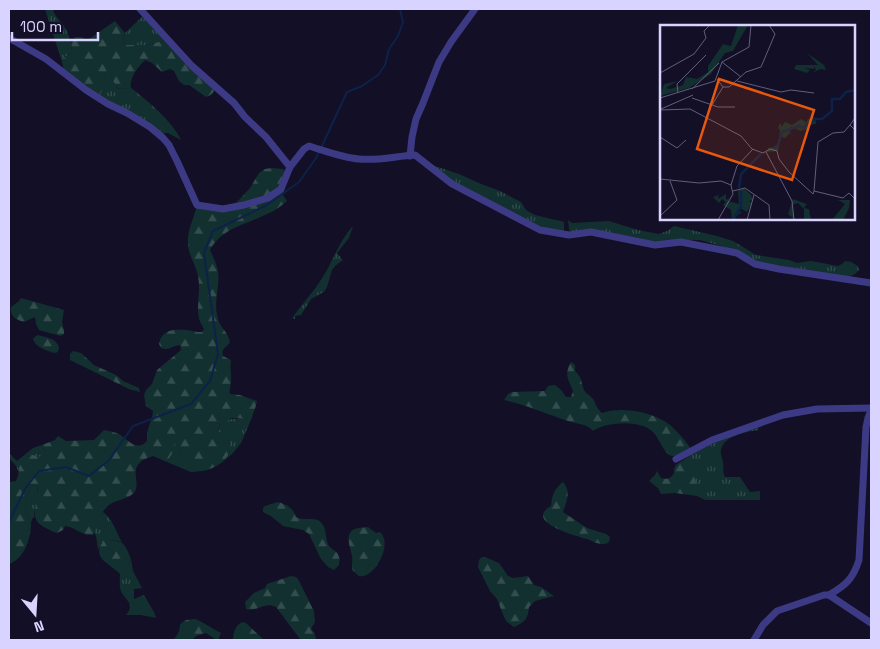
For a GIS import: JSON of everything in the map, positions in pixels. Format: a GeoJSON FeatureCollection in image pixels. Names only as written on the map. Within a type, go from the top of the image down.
{"type":"FeatureCollection","features":[{"type":"Feature","properties":{"kind":"street"},"geometry":{"type":"LineString","coordinates":[[140,9],[192,66],[234,103],[244,118],[266,137],[290,167]]}},
{"type":"Feature","properties":{"kind":"street"},"geometry":{"type":"LineString","coordinates":[[410,156],[416,119],[439,62],[475,9]]}},
{"type":"Feature","properties":{"kind":"street"},"geometry":{"type":"LineString","coordinates":[[9,38],[38,53],[86,90],[150,127],[163,138],[177,161],[197,206],[223,209],[268,198],[281,188],[290,167],[304,149],[309,146],[358,159],[373,160],[415,156],[452,184],[540,230],[569,235],[591,232],[655,245],[681,242],[702,245],[737,253],[755,264],[871,283]]}},
{"type":"Feature","properties":{"kind":"street"},"geometry":{"type":"LineString","coordinates":[[676,459],[712,440],[782,415],[817,409],[871,409],[866,427],[859,560],[855,572],[840,588],[829,595],[777,611],[763,625],[754,640]]}},
{"type":"Feature","properties":{"kind":"street"},"geometry":{"type":"LineString","coordinates":[[829,595],[871,623]]}},
{"type":"Feature","properties":{"kind":"green space"},"geometry":{"type":"Polygon","coordinates":[[[45,9],[53,9],[70,39],[72,53],[61,59],[45,9]]]}},
{"type":"Feature","properties":{"kind":"green space"},"geometry":{"type":"Polygon","coordinates":[[[144,15],[166,40],[147,45],[127,45],[123,42],[125,33],[144,15]]]}},
{"type":"Feature","properties":{"kind":"green space"},"geometry":{"type":"Polygon","coordinates":[[[115,21],[125,33],[123,42],[127,45],[147,45],[166,40],[216,88],[213,93],[206,97],[189,85],[184,85],[179,81],[174,71],[170,69],[162,72],[152,63],[145,60],[133,77],[131,88],[120,89],[109,75],[106,75],[99,96],[64,70],[61,59],[72,53],[71,42],[75,37],[89,39],[115,21]]]}},
{"type":"Feature","properties":{"kind":"green space"},"geometry":{"type":"Polygon","coordinates":[[[106,75],[109,75],[119,89],[131,88],[152,105],[172,126],[181,140],[168,133],[163,135],[99,96],[106,75]]]}},
{"type":"Feature","properties":{"kind":"green space"},"geometry":{"type":"Polygon","coordinates":[[[422,160],[500,191],[521,202],[526,210],[535,215],[564,222],[564,232],[548,231],[455,185],[422,160]]]}},
{"type":"Feature","properties":{"kind":"green space"},"geometry":{"type":"Polygon","coordinates":[[[271,168],[283,169],[285,172],[286,181],[283,195],[287,201],[273,211],[228,231],[215,242],[210,250],[218,272],[217,315],[230,342],[223,349],[223,356],[231,360],[230,394],[240,395],[257,401],[253,414],[249,418],[230,419],[219,426],[218,431],[229,442],[229,455],[218,465],[210,469],[196,471],[190,469],[185,463],[175,442],[173,452],[167,462],[153,456],[144,460],[136,468],[137,483],[134,493],[129,497],[112,503],[106,508],[93,535],[65,526],[63,530],[57,533],[40,524],[36,520],[35,515],[38,491],[37,485],[34,485],[28,494],[26,504],[28,519],[31,523],[28,542],[19,558],[9,564],[9,482],[16,481],[19,467],[28,456],[42,457],[45,455],[42,445],[55,440],[58,436],[66,441],[94,440],[104,430],[119,434],[136,445],[147,441],[147,433],[153,411],[146,406],[144,395],[152,384],[157,370],[181,350],[180,345],[168,349],[161,348],[159,344],[161,338],[169,331],[186,330],[202,332],[204,329],[198,314],[198,276],[189,252],[188,243],[189,230],[196,209],[198,207],[228,208],[237,202],[250,188],[259,173],[271,168]]]}},
{"type":"Feature","properties":{"kind":"green space"},"geometry":{"type":"Polygon","coordinates":[[[568,220],[572,223],[609,221],[659,234],[674,226],[733,241],[756,255],[797,263],[811,261],[838,266],[845,261],[858,266],[859,270],[849,277],[758,262],[721,246],[700,240],[677,240],[660,243],[572,232],[569,230],[568,220]]]}},
{"type":"Feature","properties":{"kind":"green space"},"geometry":{"type":"Polygon","coordinates":[[[353,226],[349,238],[337,253],[343,260],[332,270],[324,292],[311,299],[301,315],[295,316],[295,319],[292,318],[319,283],[353,226]]]}},
{"type":"Feature","properties":{"kind":"green space"},"geometry":{"type":"Polygon","coordinates":[[[21,298],[64,310],[62,322],[64,334],[61,336],[39,330],[35,317],[24,322],[14,317],[11,313],[11,307],[21,298]]]}},
{"type":"Feature","properties":{"kind":"green space"},"geometry":{"type":"Polygon","coordinates":[[[38,335],[55,341],[59,347],[58,352],[48,351],[36,344],[33,339],[38,335]]]}},
{"type":"Feature","properties":{"kind":"green space"},"geometry":{"type":"Polygon","coordinates":[[[73,351],[81,353],[94,365],[139,388],[140,392],[129,389],[70,360],[70,354],[73,351]]]}},
{"type":"Feature","properties":{"kind":"green space"},"geometry":{"type":"Polygon","coordinates":[[[571,362],[575,365],[575,371],[580,378],[584,390],[593,399],[602,413],[628,410],[663,420],[681,436],[691,449],[671,456],[665,451],[653,432],[641,425],[624,423],[607,425],[593,431],[585,426],[504,400],[512,392],[545,391],[548,386],[555,385],[566,397],[571,397],[573,391],[567,373],[571,362]]]}},
{"type":"Feature","properties":{"kind":"green space"},"geometry":{"type":"Polygon","coordinates":[[[253,415],[241,443],[223,462],[229,455],[230,443],[218,431],[220,425],[228,420],[253,415]]]}},
{"type":"Feature","properties":{"kind":"green space"},"geometry":{"type":"Polygon","coordinates":[[[758,427],[759,430],[731,438],[723,445],[721,453],[725,477],[740,477],[750,492],[760,491],[760,500],[705,500],[697,496],[691,470],[682,461],[709,445],[758,427]]]}},
{"type":"Feature","properties":{"kind":"green space"},"geometry":{"type":"Polygon","coordinates":[[[175,441],[186,464],[198,472],[191,472],[167,462],[175,441]]]}},
{"type":"Feature","properties":{"kind":"green space"},"geometry":{"type":"Polygon","coordinates":[[[42,445],[45,456],[42,458],[37,456],[19,467],[18,471],[9,458],[9,453],[17,461],[33,448],[42,445]]]}},
{"type":"Feature","properties":{"kind":"green space"},"geometry":{"type":"Polygon","coordinates":[[[682,461],[689,465],[693,473],[697,487],[697,496],[675,493],[661,494],[658,488],[649,481],[657,471],[661,478],[667,479],[674,473],[678,463],[682,461]]]}},
{"type":"Feature","properties":{"kind":"green space"},"geometry":{"type":"Polygon","coordinates":[[[563,482],[568,493],[563,512],[587,528],[606,534],[610,537],[609,542],[605,544],[598,543],[547,523],[543,517],[544,512],[551,506],[554,492],[563,482]]]}},
{"type":"Feature","properties":{"kind":"green space"},"geometry":{"type":"Polygon","coordinates":[[[34,485],[37,485],[38,496],[35,516],[31,523],[28,519],[26,504],[28,493],[34,485]]]}},
{"type":"Feature","properties":{"kind":"green space"},"geometry":{"type":"Polygon","coordinates":[[[278,502],[290,507],[296,517],[317,520],[322,523],[329,546],[337,553],[339,558],[339,565],[334,570],[328,567],[321,559],[309,534],[303,530],[283,526],[263,512],[265,506],[278,502]]]}},
{"type":"Feature","properties":{"kind":"green space"},"geometry":{"type":"Polygon","coordinates":[[[103,512],[112,522],[122,542],[101,543],[99,550],[94,532],[103,512]]]}},
{"type":"Feature","properties":{"kind":"green space"},"geometry":{"type":"Polygon","coordinates":[[[368,527],[376,533],[380,532],[384,538],[385,545],[380,560],[370,573],[359,576],[352,569],[349,535],[353,530],[368,527]]]}},
{"type":"Feature","properties":{"kind":"green space"},"geometry":{"type":"Polygon","coordinates":[[[103,541],[119,541],[127,550],[131,559],[124,573],[120,574],[100,556],[100,547],[103,541]]]}},
{"type":"Feature","properties":{"kind":"green space"},"geometry":{"type":"Polygon","coordinates":[[[482,557],[499,563],[508,576],[513,578],[528,576],[534,585],[541,587],[554,596],[535,601],[529,607],[525,620],[514,627],[504,617],[497,599],[490,591],[478,567],[479,560],[482,557]]]}},
{"type":"Feature","properties":{"kind":"green space"},"geometry":{"type":"Polygon","coordinates":[[[131,559],[133,571],[142,588],[134,589],[134,599],[144,595],[156,618],[126,615],[130,605],[120,589],[120,574],[126,570],[131,559]]]}},
{"type":"Feature","properties":{"kind":"green space"},"geometry":{"type":"Polygon","coordinates":[[[291,576],[298,579],[314,611],[315,622],[311,629],[316,638],[314,640],[300,639],[276,607],[272,605],[251,610],[246,609],[245,602],[254,593],[265,588],[267,584],[291,576]]]}},
{"type":"Feature","properties":{"kind":"green space"},"geometry":{"type":"Polygon","coordinates":[[[195,619],[221,633],[218,640],[206,633],[196,636],[192,640],[173,640],[180,629],[180,624],[186,620],[195,619]]]}},
{"type":"Feature","properties":{"kind":"green space"},"geometry":{"type":"Polygon","coordinates":[[[243,622],[264,640],[233,640],[235,630],[243,622]]]}},
{"type":"Feature","properties":{"kind":"waterway"},"geometry":{"type":"LineString","coordinates":[[321,148],[347,92],[362,86],[378,75],[385,65],[389,49],[398,36],[403,22],[400,9]]}},
{"type":"Feature","properties":{"kind":"waterway"},"geometry":{"type":"LineString","coordinates":[[9,522],[25,489],[39,471],[66,467],[89,476],[109,460],[133,426],[191,404],[210,381],[218,354],[204,253],[213,231],[267,205],[299,182],[319,152]]}}]}
